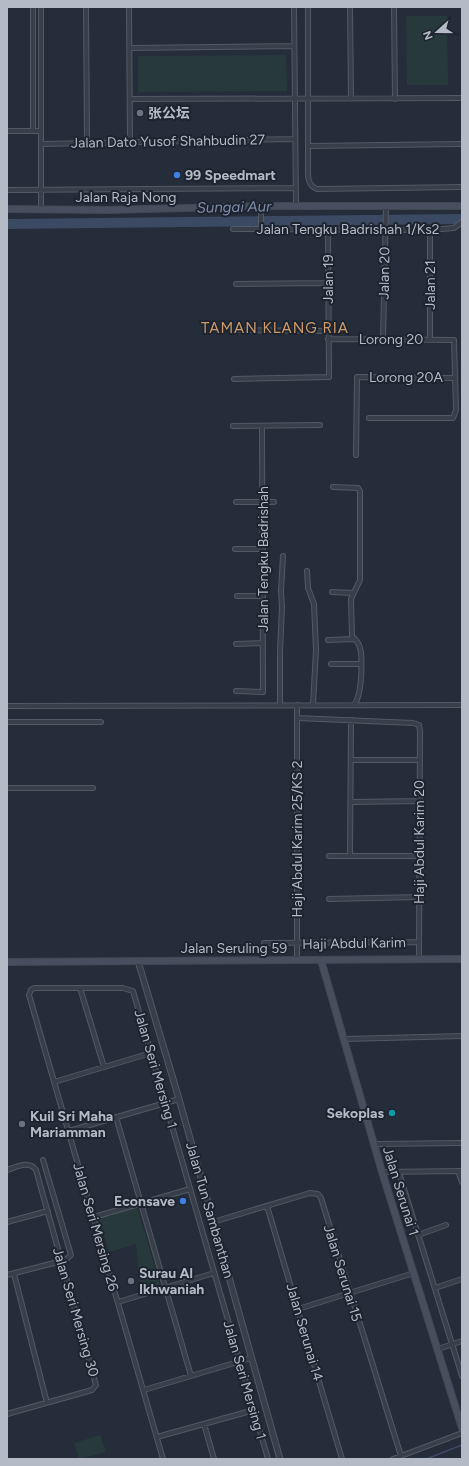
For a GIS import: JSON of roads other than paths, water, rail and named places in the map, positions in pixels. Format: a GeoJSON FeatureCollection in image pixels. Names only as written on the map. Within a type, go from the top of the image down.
{"type":"FeatureCollection","features":[{"type":"Feature","properties":{"kind":"main road","name":"Jalan Raja Nong"},"geometry":{"type":"LineString","coordinates":[[7,209],[161,209],[261,206],[462,206]]}},
{"type":"Feature","properties":{"kind":"main road","name":"Jalan Seruling 59"},"geometry":{"type":"LineString","coordinates":[[7,962],[462,959]]}},
{"type":"Feature","properties":{"kind":"main road","name":"Jalan Serunai 1"},"geometry":{"type":"LineString","coordinates":[[321,960],[382,1172],[462,1428]]}},
{"type":"Feature","properties":{"kind":"street"},"geometry":{"type":"LineString","coordinates":[[33,7],[33,131]]}},
{"type":"Feature","properties":{"kind":"street"},"geometry":{"type":"LineString","coordinates":[[41,7],[41,209]]}},
{"type":"Feature","properties":{"kind":"street"},"geometry":{"type":"LineString","coordinates":[[86,7],[87,143]]}},
{"type":"Feature","properties":{"kind":"street"},"geometry":{"type":"LineString","coordinates":[[129,7],[130,142]]}},
{"type":"Feature","properties":{"kind":"street"},"geometry":{"type":"LineString","coordinates":[[294,7],[296,206]]}},
{"type":"Feature","properties":{"kind":"street"},"geometry":{"type":"LineString","coordinates":[[308,7],[308,180],[312,187],[317,189],[462,187]]}},
{"type":"Feature","properties":{"kind":"street"},"geometry":{"type":"LineString","coordinates":[[350,7],[351,99]]}},
{"type":"Feature","properties":{"kind":"street"},"geometry":{"type":"LineString","coordinates":[[394,7],[395,99]]}},
{"type":"Feature","properties":{"kind":"street"},"geometry":{"type":"LineString","coordinates":[[129,48],[294,46]]}},
{"type":"Feature","properties":{"kind":"street"},"geometry":{"type":"LineString","coordinates":[[130,99],[295,98],[308,100],[462,98]]}},
{"type":"Feature","properties":{"kind":"street"},"geometry":{"type":"LineString","coordinates":[[7,131],[41,131]]}},
{"type":"Feature","properties":{"kind":"street","name":"Jalan Dato Yusof Shahbudin 27"},"geometry":{"type":"LineString","coordinates":[[41,144],[296,139]]}},
{"type":"Feature","properties":{"kind":"street"},"geometry":{"type":"LineString","coordinates":[[308,146],[462,144]]}},
{"type":"Feature","properties":{"kind":"street"},"geometry":{"type":"LineString","coordinates":[[7,190],[296,188]]}},
{"type":"Feature","properties":{"kind":"street"},"geometry":{"type":"LineString","coordinates":[[261,206],[261,229]]}},
{"type":"Feature","properties":{"kind":"street","name":"Jalan 20"},"geometry":{"type":"LineString","coordinates":[[383,339],[386,206]]}},
{"type":"Feature","properties":{"kind":"street","name":"Jalan Tengku Badrishah 1/Ks2"},"geometry":{"type":"LineString","coordinates":[[233,229],[430,230],[454,228],[462,222]]}},
{"type":"Feature","properties":{"kind":"street","name":"Jalan 19"},"geometry":{"type":"LineString","coordinates":[[234,378],[329,377],[328,229]]}},
{"type":"Feature","properties":{"kind":"street","name":"Jalan 21"},"geometry":{"type":"LineString","coordinates":[[430,230],[430,340]]}},
{"type":"Feature","properties":{"kind":"street"},"geometry":{"type":"LineString","coordinates":[[236,284],[328,283]]}},
{"type":"Feature","properties":{"kind":"street"},"geometry":{"type":"LineString","coordinates":[[234,330],[328,331]]}},
{"type":"Feature","properties":{"kind":"street","name":"Lorong 20"},"geometry":{"type":"LineString","coordinates":[[328,339],[454,340],[455,378]]}},
{"type":"Feature","properties":{"kind":"street","name":"Lorong 20A"},"geometry":{"type":"LineString","coordinates":[[356,456],[357,377],[455,378]]}},
{"type":"Feature","properties":{"kind":"street"},"geometry":{"type":"LineString","coordinates":[[369,418],[453,418],[456,410],[455,378]]}},
{"type":"Feature","properties":{"kind":"street"},"geometry":{"type":"LineString","coordinates":[[233,426],[320,425]]}},
{"type":"Feature","properties":{"kind":"street","name":"Jalan Tengku Badrishah"},"geometry":{"type":"LineString","coordinates":[[236,691],[263,692],[262,426]]}},
{"type":"Feature","properties":{"kind":"street"},"geometry":{"type":"LineString","coordinates":[[333,487],[358,488],[360,491],[360,580],[351,599],[352,636],[361,651],[359,694],[354,705]]}},
{"type":"Feature","properties":{"kind":"street"},"geometry":{"type":"LineString","coordinates":[[236,502],[274,502]]}},
{"type":"Feature","properties":{"kind":"street"},"geometry":{"type":"LineString","coordinates":[[235,549],[262,549]]}},
{"type":"Feature","properties":{"kind":"street"},"geometry":{"type":"LineString","coordinates":[[280,706],[281,591],[283,556]]}},
{"type":"Feature","properties":{"kind":"street"},"geometry":{"type":"LineString","coordinates":[[307,571],[308,588],[314,604],[316,650],[313,705]]}},
{"type":"Feature","properties":{"kind":"street"},"geometry":{"type":"LineString","coordinates":[[332,592],[353,592]]}},
{"type":"Feature","properties":{"kind":"street"},"geometry":{"type":"LineString","coordinates":[[237,596],[263,596]]}},
{"type":"Feature","properties":{"kind":"street"},"geometry":{"type":"LineString","coordinates":[[328,640],[355,639]]}},
{"type":"Feature","properties":{"kind":"street"},"geometry":{"type":"LineString","coordinates":[[236,644],[263,644]]}},
{"type":"Feature","properties":{"kind":"street"},"geometry":{"type":"LineString","coordinates":[[331,664],[361,664]]}},
{"type":"Feature","properties":{"kind":"street","name":"Haji Abdul Karim 25/KS 2"},"geometry":{"type":"LineString","coordinates":[[297,705],[297,960]]}},
{"type":"Feature","properties":{"kind":"street"},"geometry":{"type":"LineString","coordinates":[[7,706],[462,705]]}},
{"type":"Feature","properties":{"kind":"street"},"geometry":{"type":"LineString","coordinates":[[297,718],[351,720],[350,856]]}},
{"type":"Feature","properties":{"kind":"street","name":"Haji Abdul Karim 20"},"geometry":{"type":"LineString","coordinates":[[351,720],[413,723],[419,725],[419,959]]}},
{"type":"Feature","properties":{"kind":"street"},"geometry":{"type":"LineString","coordinates":[[7,722],[101,722]]}},
{"type":"Feature","properties":{"kind":"street"},"geometry":{"type":"LineString","coordinates":[[351,760],[420,760]]}},
{"type":"Feature","properties":{"kind":"street"},"geometry":{"type":"LineString","coordinates":[[7,788],[93,788]]}},
{"type":"Feature","properties":{"kind":"street"},"geometry":{"type":"LineString","coordinates":[[350,802],[420,801]]}},
{"type":"Feature","properties":{"kind":"street"},"geometry":{"type":"LineString","coordinates":[[330,856],[419,856]]}},
{"type":"Feature","properties":{"kind":"street"},"geometry":{"type":"LineString","coordinates":[[329,899],[419,898]]}},
{"type":"Feature","properties":{"kind":"street","name":"Haji Abdul Karim"},"geometry":{"type":"LineString","coordinates":[[264,943],[419,942]]}},
{"type":"Feature","properties":{"kind":"street","name":"Jalan Tun Sambanthan"},"geometry":{"type":"LineString","coordinates":[[138,961],[172,1101],[213,1222],[245,1360],[280,1459]]}},
{"type":"Feature","properties":{"kind":"street","name":"Jalan Seri Mersing 1"},"geometry":{"type":"LineString","coordinates":[[29,995],[31,990],[34,988],[123,988],[133,990],[151,1053],[172,1101],[190,1189],[214,1274],[245,1360],[254,1410],[268,1459]]}},
{"type":"Feature","properties":{"kind":"street"},"geometry":{"type":"LineString","coordinates":[[80,988],[104,1067]]}},
{"type":"Feature","properties":{"kind":"street","name":"Jalan Seri Mersing 26"},"geometry":{"type":"LineString","coordinates":[[29,995],[163,1459]]}},
{"type":"Feature","properties":{"kind":"street"},"geometry":{"type":"LineString","coordinates":[[344,1039],[462,1036]]}},
{"type":"Feature","properties":{"kind":"street"},"geometry":{"type":"LineString","coordinates":[[54,1082],[151,1053]]}},
{"type":"Feature","properties":{"kind":"street"},"geometry":{"type":"LineString","coordinates":[[69,1131],[172,1101]]}},
{"type":"Feature","properties":{"kind":"street"},"geometry":{"type":"LineString","coordinates":[[116,1117],[191,1376]]}},
{"type":"Feature","properties":{"kind":"street"},"geometry":{"type":"LineString","coordinates":[[374,1144],[462,1143]]}},
{"type":"Feature","properties":{"kind":"street"},"geometry":{"type":"LineString","coordinates":[[7,1275],[62,1260],[70,1257],[71,1255],[43,1160]]}},
{"type":"Feature","properties":{"kind":"street","name":"Jalan Seri Mersing 30"},"geometry":{"type":"LineString","coordinates":[[7,1170],[30,1164],[36,1170],[96,1385],[92,1390],[7,1414]]}},
{"type":"Feature","properties":{"kind":"street"},"geometry":{"type":"LineString","coordinates":[[382,1172],[399,1173],[460,1171],[462,1182]]}},
{"type":"Feature","properties":{"kind":"street"},"geometry":{"type":"LineString","coordinates":[[399,1173],[462,1376]]}},
{"type":"Feature","properties":{"kind":"street"},"geometry":{"type":"LineString","coordinates":[[94,1217],[190,1189]]}},
{"type":"Feature","properties":{"kind":"street","name":"Jalan Serunai 15"},"geometry":{"type":"LineString","coordinates":[[213,1222],[310,1193],[318,1194],[321,1198],[349,1293],[401,1456]]}},
{"type":"Feature","properties":{"kind":"street","name":"Jalan Serunai 14"},"geometry":{"type":"LineString","coordinates":[[267,1206],[342,1459]]}},
{"type":"Feature","properties":{"kind":"street"},"geometry":{"type":"LineString","coordinates":[[7,1222],[48,1211]]}},
{"type":"Feature","properties":{"kind":"street"},"geometry":{"type":"LineString","coordinates":[[418,1235],[446,1225]]}},
{"type":"Feature","properties":{"kind":"street"},"geometry":{"type":"LineString","coordinates":[[14,1274],[47,1403]]}},
{"type":"Feature","properties":{"kind":"street"},"geometry":{"type":"LineString","coordinates":[[118,1302],[214,1274]]}},
{"type":"Feature","properties":{"kind":"street"},"geometry":{"type":"LineString","coordinates":[[298,1309],[414,1274]]}},
{"type":"Feature","properties":{"kind":"street"},"geometry":{"type":"LineString","coordinates":[[435,1288],[462,1279]]}},
{"type":"Feature","properties":{"kind":"street"},"geometry":{"type":"LineString","coordinates":[[438,1349],[462,1341]]}},
{"type":"Feature","properties":{"kind":"street"},"geometry":{"type":"LineString","coordinates":[[144,1390],[245,1360]]}},
{"type":"Feature","properties":{"kind":"street"},"geometry":{"type":"LineString","coordinates":[[157,1438],[254,1410]]}},
{"type":"Feature","properties":{"kind":"street"},"geometry":{"type":"LineString","coordinates":[[204,1424],[214,1459]]}},
{"type":"Feature","properties":{"kind":"street"},"geometry":{"type":"LineString","coordinates":[[393,1459],[462,1433]]}},
{"type":"Feature","properties":{"kind":"waterway","name":"Sungai Aur"},"geometry":{"type":"LineString","coordinates":[[7,224],[462,219]]}},
{"type":"Feature","properties":{"kind":"waterway"},"geometry":{"type":"LineString","coordinates":[[426,1459],[462,1445]]}},
{"type":"Feature","properties":{"kind":"place","name":"张公坛"},"geometry":{"type":"Point","coordinates":[140,113]}},
{"type":"Feature","properties":{"kind":"place","name":"99 Speedmart"},"geometry":{"type":"Point","coordinates":[177,175]}},
{"type":"Feature","properties":{"kind":"place","name":"Sekoplas"},"geometry":{"type":"Point","coordinates":[392,1113]}},
{"type":"Feature","properties":{"kind":"place","name":"Kuil Sri Maha Mariamman"},"geometry":{"type":"Point","coordinates":[22,1124]}},
{"type":"Feature","properties":{"kind":"place","name":"Econsave"},"geometry":{"type":"Point","coordinates":[183,1201]}},
{"type":"Feature","properties":{"kind":"place","name":"Surau Al Ikhwaniah"},"geometry":{"type":"Point","coordinates":[131,1281]}},
{"type":"Feature","properties":{"kind":"district","name":"TAMAN KLANG RIA"},"geometry":{"type":"Point","coordinates":[275,328]}}]}
